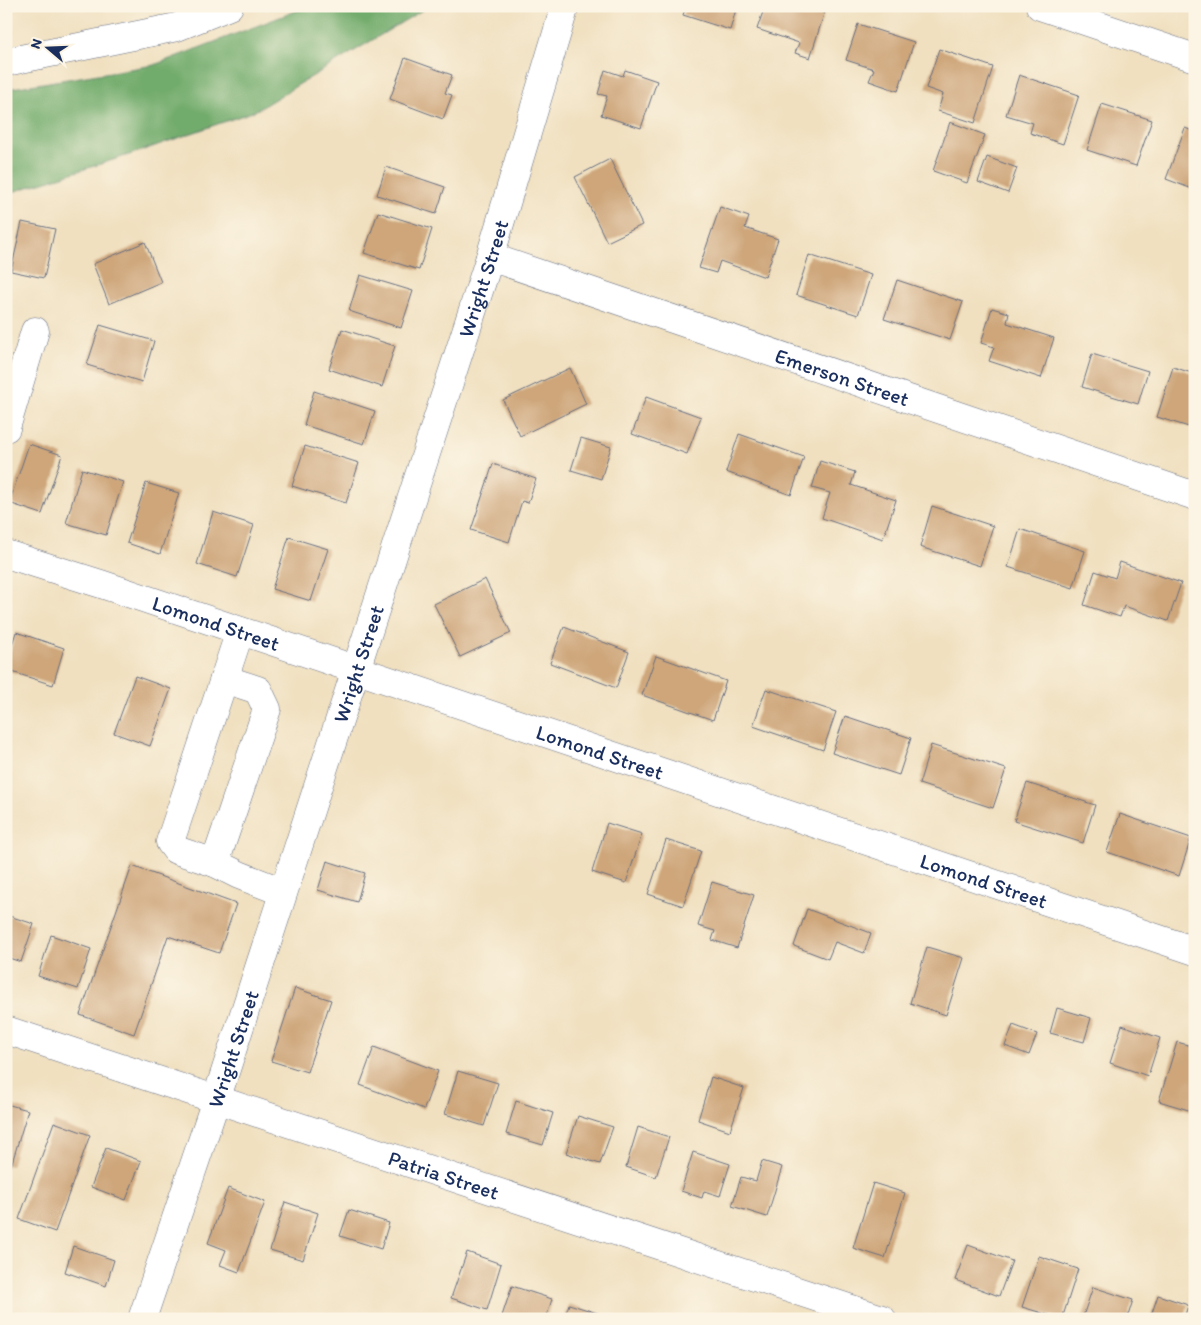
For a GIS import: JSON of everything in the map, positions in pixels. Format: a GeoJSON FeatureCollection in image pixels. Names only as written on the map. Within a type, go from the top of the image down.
{"type":"FeatureCollection","features":[{"type":"Feature","properties":{"kind":"main road"},"geometry":{"type":"LineString","coordinates":[[6,62],[177,27],[229,6]]}},
{"type":"Feature","properties":{"kind":"main road","name":"Wright Street"},"geometry":{"type":"LineString","coordinates":[[142,1319],[216,1100],[490,256],[565,6]]}},
{"type":"Feature","properties":{"kind":"main road"},"geometry":{"type":"LineString","coordinates":[[1040,6],[1195,58]]}},
{"type":"Feature","properties":{"kind":"main road","name":"Emerson Street"},"geometry":{"type":"LineString","coordinates":[[490,256],[1195,496]]}},
{"type":"Feature","properties":{"kind":"main road"},"geometry":{"type":"LineString","coordinates":[[6,428],[36,331]]}},
{"type":"Feature","properties":{"kind":"main road","name":"Lomond Street"},"geometry":{"type":"LineString","coordinates":[[6,554],[240,630],[1195,951]]}},
{"type":"Feature","properties":{"kind":"main road"},"geometry":{"type":"LineString","coordinates":[[240,630],[170,842],[176,850],[215,863],[239,875],[283,892]]}},
{"type":"Feature","properties":{"kind":"main road"},"geometry":{"type":"LineString","coordinates":[[215,863],[267,709],[258,690],[224,679]]}},
{"type":"Feature","properties":{"kind":"main road","name":"Patria Street"},"geometry":{"type":"LineString","coordinates":[[6,1030],[882,1319]]}},
{"type":"Feature","properties":{"kind":"green space"},"geometry":{"type":"Polygon","coordinates":[[[309,6],[429,6],[255,111],[132,154],[6,194],[6,89],[154,65],[309,6]]]}},
{"type":"Feature","properties":{"kind":"building"},"geometry":{"type":"Polygon","coordinates":[[[686,6],[737,6],[730,30],[683,15],[686,6]]]}},
{"type":"Feature","properties":{"kind":"building"},"geometry":{"type":"Polygon","coordinates":[[[765,6],[812,6],[825,11],[810,58],[795,53],[799,43],[757,29],[765,6]]]}},
{"type":"Feature","properties":{"kind":"building"},"geometry":{"type":"Polygon","coordinates":[[[858,24],[914,42],[898,91],[869,81],[874,69],[846,60],[858,24]]]}},
{"type":"Feature","properties":{"kind":"building"},"geometry":{"type":"Polygon","coordinates":[[[939,49],[993,67],[975,123],[938,111],[943,94],[926,88],[939,49]]]}},
{"type":"Feature","properties":{"kind":"building"},"geometry":{"type":"Polygon","coordinates":[[[405,58],[452,75],[445,93],[452,95],[443,119],[390,99],[405,58]]]}},
{"type":"Feature","properties":{"kind":"building"},"geometry":{"type":"Polygon","coordinates":[[[605,70],[623,76],[625,70],[657,81],[641,128],[601,115],[607,96],[598,94],[605,70]]]}},
{"type":"Feature","properties":{"kind":"building"},"geometry":{"type":"Polygon","coordinates":[[[1019,75],[1079,95],[1063,144],[1030,133],[1033,123],[1006,115],[1019,75]]]}},
{"type":"Feature","properties":{"kind":"building"},"geometry":{"type":"Polygon","coordinates":[[[1102,104],[1152,120],[1136,166],[1087,150],[1102,104]]]}},
{"type":"Feature","properties":{"kind":"building"},"geometry":{"type":"Polygon","coordinates":[[[950,122],[985,135],[967,183],[933,171],[950,122]]]}},
{"type":"Feature","properties":{"kind":"building"},"geometry":{"type":"Polygon","coordinates":[[[1185,128],[1195,132],[1195,190],[1166,179],[1185,128]]]}},
{"type":"Feature","properties":{"kind":"building"},"geometry":{"type":"Polygon","coordinates":[[[987,157],[1017,168],[1008,193],[978,182],[987,157]]]}},
{"type":"Feature","properties":{"kind":"building"},"geometry":{"type":"Polygon","coordinates":[[[610,159],[642,225],[607,242],[575,177],[610,159]]]}},
{"type":"Feature","properties":{"kind":"building"},"geometry":{"type":"Polygon","coordinates":[[[386,167],[445,187],[436,214],[377,195],[386,167]]]}},
{"type":"Feature","properties":{"kind":"building"},"geometry":{"type":"Polygon","coordinates":[[[720,207],[749,217],[745,228],[778,239],[765,277],[720,261],[716,273],[699,268],[720,207]]]}},
{"type":"Feature","properties":{"kind":"building"},"geometry":{"type":"Polygon","coordinates":[[[378,212],[432,229],[419,270],[364,253],[378,212]]]}},
{"type":"Feature","properties":{"kind":"building"},"geometry":{"type":"Polygon","coordinates":[[[22,222],[55,229],[44,278],[11,271],[22,222]]]}},
{"type":"Feature","properties":{"kind":"building"},"geometry":{"type":"Polygon","coordinates":[[[145,242],[161,282],[109,304],[93,264],[145,242]]]}},
{"type":"Feature","properties":{"kind":"building"},"geometry":{"type":"Polygon","coordinates":[[[809,255],[871,275],[858,315],[796,295],[809,255]]]}},
{"type":"Feature","properties":{"kind":"building"},"geometry":{"type":"Polygon","coordinates":[[[360,275],[413,291],[401,328],[349,311],[360,275]]]}},
{"type":"Feature","properties":{"kind":"building"},"geometry":{"type":"Polygon","coordinates":[[[897,280],[963,302],[950,340],[884,319],[897,280]]]}},
{"type":"Feature","properties":{"kind":"building"},"geometry":{"type":"Polygon","coordinates":[[[992,308],[1009,313],[1007,323],[1054,338],[1041,378],[989,361],[994,347],[981,343],[992,308]]]}},
{"type":"Feature","properties":{"kind":"building"},"geometry":{"type":"Polygon","coordinates":[[[100,325],[154,341],[142,382],[87,365],[100,325]]]}},
{"type":"Feature","properties":{"kind":"building"},"geometry":{"type":"Polygon","coordinates":[[[342,329],[395,346],[382,387],[329,369],[342,329]]]}},
{"type":"Feature","properties":{"kind":"building"},"geometry":{"type":"Polygon","coordinates":[[[1092,354],[1148,371],[1138,404],[1082,387],[1092,354]]]}},
{"type":"Feature","properties":{"kind":"building"},"geometry":{"type":"Polygon","coordinates":[[[1173,367],[1195,374],[1195,429],[1157,417],[1173,367]]]}},
{"type":"Feature","properties":{"kind":"building"},"geometry":{"type":"Polygon","coordinates":[[[570,368],[586,404],[520,436],[503,400],[570,368]]]}},
{"type":"Feature","properties":{"kind":"building"},"geometry":{"type":"Polygon","coordinates":[[[314,391],[375,411],[364,444],[304,425],[314,391]]]}},
{"type":"Feature","properties":{"kind":"building"},"geometry":{"type":"Polygon","coordinates":[[[646,397],[701,417],[687,454],[632,434],[646,397]]]}},
{"type":"Feature","properties":{"kind":"building"},"geometry":{"type":"Polygon","coordinates":[[[739,434],[804,457],[791,495],[726,472],[739,434]]]}},
{"type":"Feature","properties":{"kind":"building"},"geometry":{"type":"Polygon","coordinates":[[[581,438],[611,447],[601,479],[571,470],[581,438]]]}},
{"type":"Feature","properties":{"kind":"building"},"geometry":{"type":"Polygon","coordinates":[[[29,444],[62,455],[42,514],[9,503],[29,444]]]}},
{"type":"Feature","properties":{"kind":"building"},"geometry":{"type":"Polygon","coordinates":[[[305,446],[359,463],[346,503],[292,486],[305,446]]]}},
{"type":"Feature","properties":{"kind":"building"},"geometry":{"type":"Polygon","coordinates":[[[820,461],[855,472],[851,485],[896,500],[883,539],[822,518],[830,493],[812,488],[820,461]]]}},
{"type":"Feature","properties":{"kind":"building"},"geometry":{"type":"Polygon","coordinates":[[[493,464],[536,479],[528,503],[522,501],[509,542],[471,530],[493,464]]]}},
{"type":"Feature","properties":{"kind":"building"},"geometry":{"type":"Polygon","coordinates":[[[82,469],[123,482],[106,535],[66,523],[82,469]]]}},
{"type":"Feature","properties":{"kind":"building"},"geometry":{"type":"Polygon","coordinates":[[[146,483],[179,493],[160,554],[127,543],[146,483]]]}},
{"type":"Feature","properties":{"kind":"building"},"geometry":{"type":"Polygon","coordinates":[[[932,506],[993,526],[980,566],[920,547],[932,506]]]}},
{"type":"Feature","properties":{"kind":"building"},"geometry":{"type":"Polygon","coordinates":[[[213,512],[254,525],[237,577],[197,564],[213,512]]]}},
{"type":"Feature","properties":{"kind":"building"},"geometry":{"type":"Polygon","coordinates":[[[1020,529],[1085,551],[1073,588],[1008,567],[1020,529]]]}},
{"type":"Feature","properties":{"kind":"building"},"geometry":{"type":"Polygon","coordinates":[[[289,537],[328,549],[311,601],[272,589],[289,537]]]}},
{"type":"Feature","properties":{"kind":"building"},"geometry":{"type":"Polygon","coordinates":[[[1120,562],[1181,583],[1168,621],[1124,606],[1120,617],[1084,605],[1095,571],[1115,578],[1120,562]]]}},
{"type":"Feature","properties":{"kind":"building"},"geometry":{"type":"Polygon","coordinates":[[[485,579],[511,633],[460,657],[434,604],[485,579]]]}},
{"type":"Feature","properties":{"kind":"building"},"geometry":{"type":"Polygon","coordinates":[[[564,627],[629,652],[616,688],[550,663],[564,627]]]}},
{"type":"Feature","properties":{"kind":"building"},"geometry":{"type":"Polygon","coordinates":[[[16,632],[64,648],[53,685],[6,670],[16,632]]]}},
{"type":"Feature","properties":{"kind":"building"},"geometry":{"type":"Polygon","coordinates":[[[656,656],[726,681],[713,720],[642,695],[656,656]]]}},
{"type":"Feature","properties":{"kind":"building"},"geometry":{"type":"Polygon","coordinates":[[[135,676],[171,689],[150,746],[114,733],[135,676]]]}},
{"type":"Feature","properties":{"kind":"building"},"geometry":{"type":"Polygon","coordinates":[[[766,689],[836,712],[823,750],[753,726],[766,689]]]}},
{"type":"Feature","properties":{"kind":"building"},"geometry":{"type":"Polygon","coordinates":[[[845,716],[911,738],[899,775],[832,753],[845,716]]]}},
{"type":"Feature","properties":{"kind":"building"},"geometry":{"type":"Polygon","coordinates":[[[931,745],[1006,769],[993,808],[919,784],[931,745]]]}},
{"type":"Feature","properties":{"kind":"building"},"geometry":{"type":"Polygon","coordinates":[[[1027,783],[1095,805],[1083,843],[1014,821],[1027,783]]]}},
{"type":"Feature","properties":{"kind":"building"},"geometry":{"type":"Polygon","coordinates":[[[1120,814],[1191,838],[1179,876],[1107,852],[1120,814]]]}},
{"type":"Feature","properties":{"kind":"building"},"geometry":{"type":"Polygon","coordinates":[[[607,823],[642,834],[626,883],[592,872],[607,823]]]}},
{"type":"Feature","properties":{"kind":"building"},"geometry":{"type":"Polygon","coordinates":[[[666,840],[701,851],[683,906],[648,894],[666,840]]]}},
{"type":"Feature","properties":{"kind":"building"},"geometry":{"type":"Polygon","coordinates":[[[327,861],[365,873],[357,902],[318,890],[327,861]]]}},
{"type":"Feature","properties":{"kind":"building"},"geometry":{"type":"Polygon","coordinates":[[[132,866],[236,904],[219,953],[168,936],[134,1034],[80,1015],[132,866]]]}},
{"type":"Feature","properties":{"kind":"building"},"geometry":{"type":"Polygon","coordinates":[[[712,882],[754,895],[737,948],[712,940],[715,931],[698,926],[712,882]]]}},
{"type":"Feature","properties":{"kind":"building"},"geometry":{"type":"Polygon","coordinates":[[[807,909],[871,933],[864,953],[835,942],[828,959],[794,946],[807,909]]]}},
{"type":"Feature","properties":{"kind":"building"},"geometry":{"type":"Polygon","coordinates":[[[6,915],[34,924],[21,962],[6,957],[6,915]]]}},
{"type":"Feature","properties":{"kind":"building"},"geometry":{"type":"Polygon","coordinates":[[[51,935],[91,949],[78,989],[38,976],[51,935]]]}},
{"type":"Feature","properties":{"kind":"building"},"geometry":{"type":"Polygon","coordinates":[[[927,947],[964,958],[946,1015],[910,1003],[927,947]]]}},
{"type":"Feature","properties":{"kind":"building"},"geometry":{"type":"Polygon","coordinates":[[[295,988],[331,1000],[307,1072],[271,1061],[295,988]]]}},
{"type":"Feature","properties":{"kind":"building"},"geometry":{"type":"Polygon","coordinates":[[[1057,1008],[1091,1018],[1084,1042],[1050,1033],[1057,1008]]]}},
{"type":"Feature","properties":{"kind":"building"},"geometry":{"type":"Polygon","coordinates":[[[1013,1025],[1037,1034],[1029,1055],[1005,1046],[1013,1025]]]}},
{"type":"Feature","properties":{"kind":"building"},"geometry":{"type":"Polygon","coordinates":[[[1122,1025],[1160,1038],[1148,1076],[1110,1063],[1122,1025]]]}},
{"type":"Feature","properties":{"kind":"building"},"geometry":{"type":"Polygon","coordinates":[[[1177,1042],[1195,1047],[1195,1112],[1159,1101],[1177,1042]]]}},
{"type":"Feature","properties":{"kind":"building"},"geometry":{"type":"Polygon","coordinates":[[[374,1047],[438,1071],[424,1109],[360,1085],[374,1047]]]}},
{"type":"Feature","properties":{"kind":"building"},"geometry":{"type":"Polygon","coordinates":[[[458,1071],[498,1083],[484,1126],[445,1114],[458,1071]]]}},
{"type":"Feature","properties":{"kind":"building"},"geometry":{"type":"Polygon","coordinates":[[[711,1077],[744,1088],[730,1131],[698,1120],[711,1077]]]}},
{"type":"Feature","properties":{"kind":"building"},"geometry":{"type":"Polygon","coordinates":[[[516,1101],[553,1113],[543,1145],[506,1134],[516,1101]]]}},
{"type":"Feature","properties":{"kind":"building"},"geometry":{"type":"Polygon","coordinates":[[[6,1104],[28,1110],[11,1166],[6,1165],[6,1104]]]}},
{"type":"Feature","properties":{"kind":"building"},"geometry":{"type":"Polygon","coordinates":[[[578,1116],[613,1127],[600,1164],[566,1153],[578,1116]]]}},
{"type":"Feature","properties":{"kind":"building"},"geometry":{"type":"Polygon","coordinates":[[[54,1122],[90,1135],[55,1232],[19,1219],[54,1122]]]}},
{"type":"Feature","properties":{"kind":"building"},"geometry":{"type":"Polygon","coordinates":[[[638,1127],[669,1137],[656,1177],[626,1167],[638,1127]]]}},
{"type":"Feature","properties":{"kind":"building"},"geometry":{"type":"Polygon","coordinates":[[[106,1148],[141,1161],[126,1200],[91,1187],[106,1148]]]}},
{"type":"Feature","properties":{"kind":"building"},"geometry":{"type":"Polygon","coordinates":[[[693,1152],[730,1164],[720,1196],[704,1191],[702,1198],[681,1191],[693,1152]]]}},
{"type":"Feature","properties":{"kind":"building"},"geometry":{"type":"Polygon","coordinates":[[[762,1161],[782,1167],[767,1217],[732,1206],[741,1177],[756,1181],[762,1161]]]}},
{"type":"Feature","properties":{"kind":"building"},"geometry":{"type":"Polygon","coordinates":[[[873,1183],[905,1193],[885,1258],[853,1248],[873,1183]]]}},
{"type":"Feature","properties":{"kind":"building"},"geometry":{"type":"Polygon","coordinates":[[[228,1188],[265,1202],[239,1272],[220,1265],[226,1250],[208,1243],[228,1188]]]}},
{"type":"Feature","properties":{"kind":"building"},"geometry":{"type":"Polygon","coordinates":[[[285,1202],[318,1213],[303,1260],[270,1250],[285,1202]]]}},
{"type":"Feature","properties":{"kind":"building"},"geometry":{"type":"Polygon","coordinates":[[[349,1210],[389,1223],[381,1249],[340,1236],[349,1210]]]}},
{"type":"Feature","properties":{"kind":"building"},"geometry":{"type":"Polygon","coordinates":[[[968,1245],[1012,1261],[999,1296],[955,1280],[968,1245]]]}},
{"type":"Feature","properties":{"kind":"building"},"geometry":{"type":"Polygon","coordinates":[[[73,1246],[114,1260],[106,1286],[65,1272],[73,1246]]]}},
{"type":"Feature","properties":{"kind":"building"},"geometry":{"type":"Polygon","coordinates":[[[467,1252],[501,1264],[487,1310],[451,1298],[467,1252]]]}},
{"type":"Feature","properties":{"kind":"building"},"geometry":{"type":"Polygon","coordinates":[[[1039,1256],[1078,1269],[1062,1319],[1022,1307],[1039,1256]]]}},
{"type":"Feature","properties":{"kind":"building"},"geometry":{"type":"Polygon","coordinates":[[[512,1286],[552,1299],[546,1319],[501,1319],[512,1286]]]}},
{"type":"Feature","properties":{"kind":"building"},"geometry":{"type":"Polygon","coordinates":[[[1093,1287],[1133,1300],[1127,1319],[1082,1319],[1093,1287]]]}},
{"type":"Feature","properties":{"kind":"building"},"geometry":{"type":"Polygon","coordinates":[[[1158,1295],[1188,1305],[1184,1319],[1150,1319],[1158,1295]]]}},
{"type":"Feature","properties":{"kind":"building"},"geometry":{"type":"Polygon","coordinates":[[[569,1304],[610,1317],[610,1319],[564,1319],[569,1304]]]}}]}
